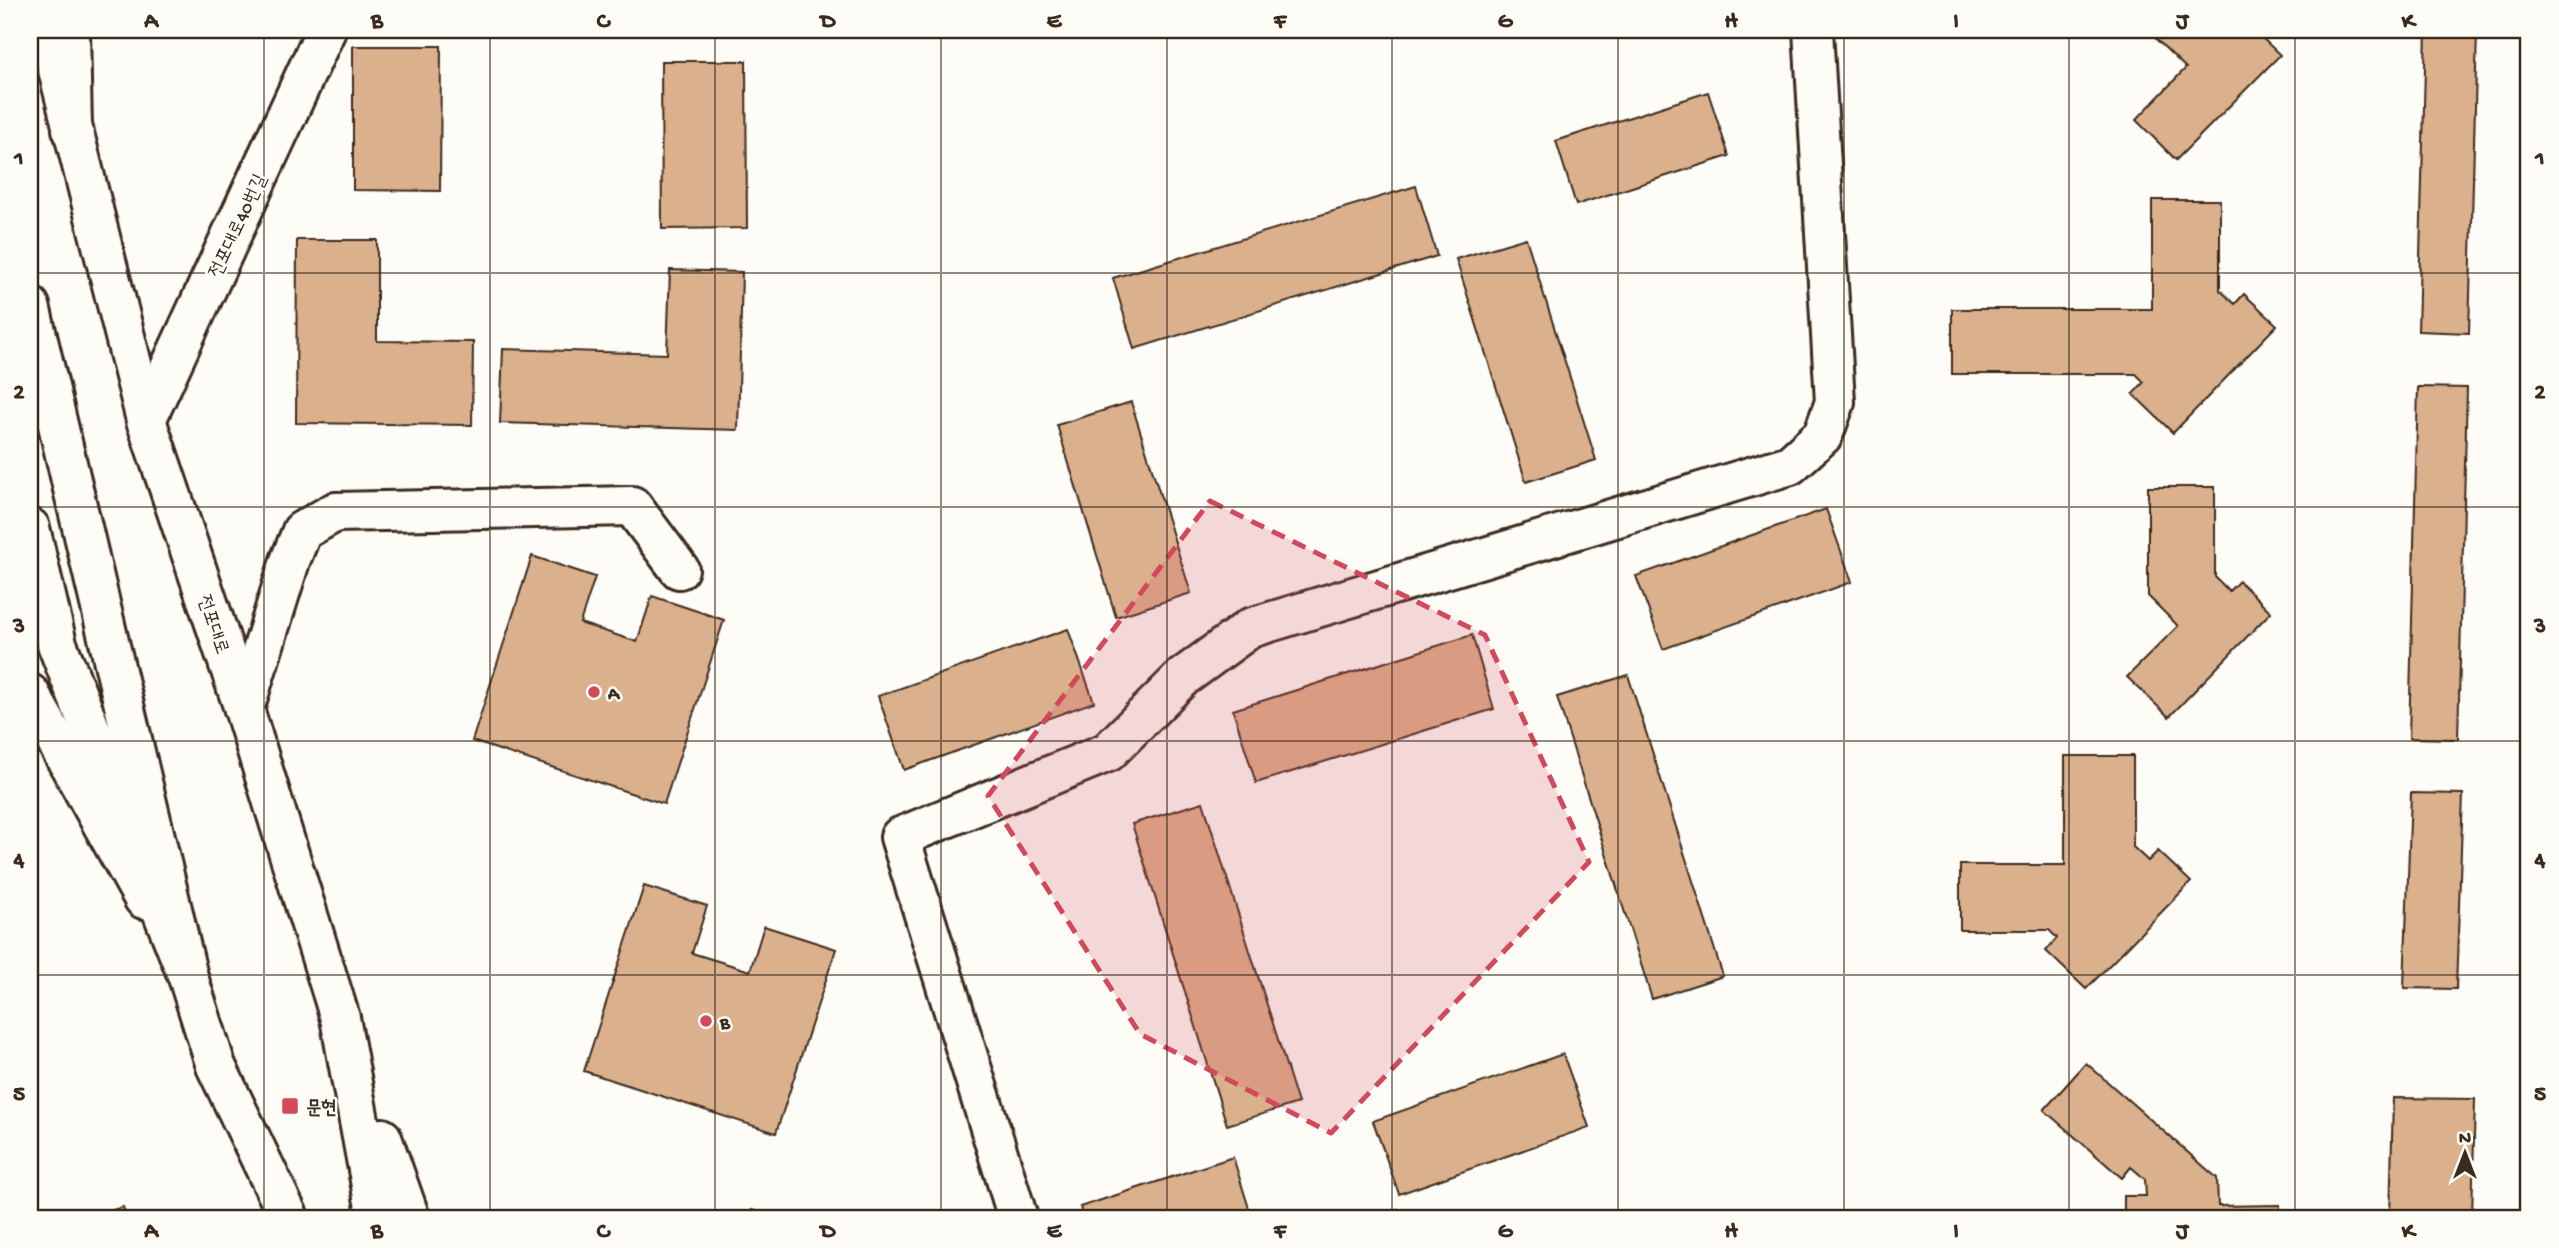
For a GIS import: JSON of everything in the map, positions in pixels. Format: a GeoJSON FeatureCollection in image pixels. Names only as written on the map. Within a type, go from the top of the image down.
{"type":"FeatureCollection","features":[{"type":"Feature","properties":{"kind":"main road","name":"전포대로"},"geometry":{"type":"LineString","coordinates":[[48,30],[146,420],[244,709],[340,1018],[377,1218]]}},
{"type":"Feature","properties":{"kind":"main road"},"geometry":{"type":"LineString","coordinates":[[70,30],[72,129]]}},
{"type":"Feature","properties":{"kind":"main road"},"geometry":{"type":"LineString","coordinates":[[72,129],[80,30]]}},
{"type":"Feature","properties":{"kind":"main road","name":"전포대로40번길"},"geometry":{"type":"LineString","coordinates":[[146,420],[326,30]]}},
{"type":"Feature","properties":{"kind":"main road"},"geometry":{"type":"LineString","coordinates":[[1017,1218],[900,837],[1108,752],[1183,677],[1250,628],[1790,465],[1823,435],[1835,402],[1813,30]]}},
{"type":"Feature","properties":{"kind":"main road"},"geometry":{"type":"LineString","coordinates":[[30,306],[188,977]]}},
{"type":"Feature","properties":{"kind":"main road"},"geometry":{"type":"LineString","coordinates":[[244,709],[290,561],[302,531],[335,512],[632,506],[679,569]]}},
{"type":"Feature","properties":{"kind":"main road"},"geometry":{"type":"LineString","coordinates":[[30,528],[57,644],[188,977],[262,1218]]}},
{"type":"Feature","properties":{"kind":"main road"},"geometry":{"type":"LineString","coordinates":[[30,694],[188,977]]}},
{"type":"Feature","properties":{"kind":"main road"},"geometry":{"type":"LineString","coordinates":[[340,1018],[410,1218]]}},
{"type":"Feature","properties":{"kind":"main road"},"geometry":{"type":"LineString","coordinates":[[216,1066],[289,1218]]}},
{"type":"Feature","properties":{"kind":"highlighted area"},"geometry":{"type":"Polygon","coordinates":[[[1210,501],[1485,635],[1589,862],[1331,1133],[1140,1034],[988,796],[1210,501]]]}},
{"type":"Feature","properties":{"kind":"building"},"geometry":{"type":"Polygon","coordinates":[[[2156,30],[2234,30],[2238,34],[2241,30],[2254,30],[2280,55],[2176,160],[2136,120],[2186,68],[2156,39],[2156,30]]]}},
{"type":"Feature","properties":{"kind":"building"},"geometry":{"type":"Polygon","coordinates":[[[2426,30],[2477,31],[2469,333],[2418,331],[2426,30]]]}},
{"type":"Feature","properties":{"kind":"building"},"geometry":{"type":"Polygon","coordinates":[[[353,46],[441,46],[440,191],[353,190],[353,46]]]}},
{"type":"Feature","properties":{"kind":"building"},"geometry":{"type":"Polygon","coordinates":[[[661,61],[746,61],[747,228],[662,229],[661,61]]]}},
{"type":"Feature","properties":{"kind":"building"},"geometry":{"type":"Polygon","coordinates":[[[1708,92],[1729,156],[1576,205],[1556,141],[1708,92]]]}},
{"type":"Feature","properties":{"kind":"building"},"geometry":{"type":"Polygon","coordinates":[[[1416,186],[1437,256],[1134,349],[1113,278],[1416,186]]]}},
{"type":"Feature","properties":{"kind":"building"},"geometry":{"type":"Polygon","coordinates":[[[2152,200],[2220,200],[2220,290],[2235,304],[2244,294],[2277,325],[2173,433],[2133,394],[2144,382],[2136,374],[1952,374],[1952,309],[2152,309],[2152,200]]]}},
{"type":"Feature","properties":{"kind":"building"},"geometry":{"type":"Polygon","coordinates":[[[1526,238],[1596,460],[1526,482],[1456,259],[1526,238]]]}},
{"type":"Feature","properties":{"kind":"building"},"geometry":{"type":"Polygon","coordinates":[[[297,240],[377,240],[377,341],[473,342],[472,425],[296,423],[297,240]]]}},
{"type":"Feature","properties":{"kind":"building"},"geometry":{"type":"Polygon","coordinates":[[[670,270],[742,272],[738,430],[500,423],[503,349],[667,354],[670,270]]]}},
{"type":"Feature","properties":{"kind":"building"},"geometry":{"type":"Polygon","coordinates":[[[2418,387],[2467,388],[2458,739],[2409,738],[2418,387]]]}},
{"type":"Feature","properties":{"kind":"building"},"geometry":{"type":"Polygon","coordinates":[[[1131,402],[1191,593],[1116,617],[1057,425],[1131,402]]]}},
{"type":"Feature","properties":{"kind":"building"},"geometry":{"type":"Polygon","coordinates":[[[2148,487],[2215,487],[2215,577],[2229,591],[2239,581],[2271,612],[2169,717],[2127,677],[2178,626],[2148,596],[2148,487]]]}},
{"type":"Feature","properties":{"kind":"building"},"geometry":{"type":"Polygon","coordinates":[[[1826,509],[1852,582],[1663,649],[1636,576],[1826,509]]]}},
{"type":"Feature","properties":{"kind":"building","name":"A"},"geometry":{"type":"Polygon","coordinates":[[[532,556],[595,577],[580,623],[637,642],[652,596],[724,620],[664,804],[472,741],[532,556]]]}},
{"type":"Feature","properties":{"kind":"building"},"geometry":{"type":"Polygon","coordinates":[[[1068,629],[1094,702],[904,770],[878,696],[1068,629]]]}},
{"type":"Feature","properties":{"kind":"building"},"geometry":{"type":"Polygon","coordinates":[[[1472,635],[1494,709],[1256,783],[1233,710],[1472,635]]]}},
{"type":"Feature","properties":{"kind":"building"},"geometry":{"type":"Polygon","coordinates":[[[1628,675],[1723,976],[1652,999],[1557,697],[1628,675]]]}},
{"type":"Feature","properties":{"kind":"building"},"geometry":{"type":"Polygon","coordinates":[[[2065,756],[2133,756],[2133,847],[2148,861],[2158,851],[2191,882],[2086,989],[2046,951],[2057,938],[2049,930],[1960,930],[1960,865],[2065,865],[2065,756]]]}},
{"type":"Feature","properties":{"kind":"building"},"geometry":{"type":"Polygon","coordinates":[[[2411,793],[2463,794],[2456,989],[2404,988],[2411,793]]]}},
{"type":"Feature","properties":{"kind":"building"},"geometry":{"type":"Polygon","coordinates":[[[1203,802],[1298,1103],[1227,1125],[1132,824],[1203,802]]]}},
{"type":"Feature","properties":{"kind":"building","name":"B"},"geometry":{"type":"Polygon","coordinates":[[[644,886],[707,906],[692,953],[750,971],[764,926],[836,949],[776,1133],[584,1071],[644,886]]]}},
{"type":"Feature","properties":{"kind":"building"},"geometry":{"type":"Polygon","coordinates":[[[1563,1054],[1589,1127],[1399,1194],[1373,1121],[1563,1054]]]}},
{"type":"Feature","properties":{"kind":"building"},"geometry":{"type":"Polygon","coordinates":[[[2086,1063],[2217,1178],[2218,1206],[2280,1205],[2280,1218],[2124,1218],[2124,1196],[2146,1196],[2145,1179],[2131,1167],[2122,1178],[2044,1110],[2086,1063]]]}},
{"type":"Feature","properties":{"kind":"building"},"geometry":{"type":"Polygon","coordinates":[[[2393,1098],[2475,1099],[2472,1218],[2390,1218],[2393,1098]]]}},
{"type":"Feature","properties":{"kind":"building"},"geometry":{"type":"Polygon","coordinates":[[[1233,1157],[1252,1218],[1083,1218],[1080,1207],[1233,1157]]]}},
{"type":"Feature","properties":{"kind":"building"},"geometry":{"type":"Polygon","coordinates":[[[123,1207],[127,1218],[86,1218],[123,1207]]]}},
{"type":"Feature","properties":{"kind":"building"},"geometry":{"type":"Polygon","coordinates":[[[1398,1209],[1401,1218],[1370,1218],[1398,1209]]]}},
{"type":"Feature","properties":{"kind":"building"},"geometry":{"type":"Polygon","coordinates":[[[752,1210],[777,1218],[749,1218],[752,1210]]]}},
{"type":"Feature","properties":{"kind":"place","name":"A"},"geometry":{"type":"Point","coordinates":[594,692]}},
{"type":"Feature","properties":{"kind":"place","name":"B"},"geometry":{"type":"Point","coordinates":[706,1021]}},
{"type":"Feature","properties":{"kind":"place","name":"문현"},"geometry":{"type":"Point","coordinates":[290,1106]}}]}
